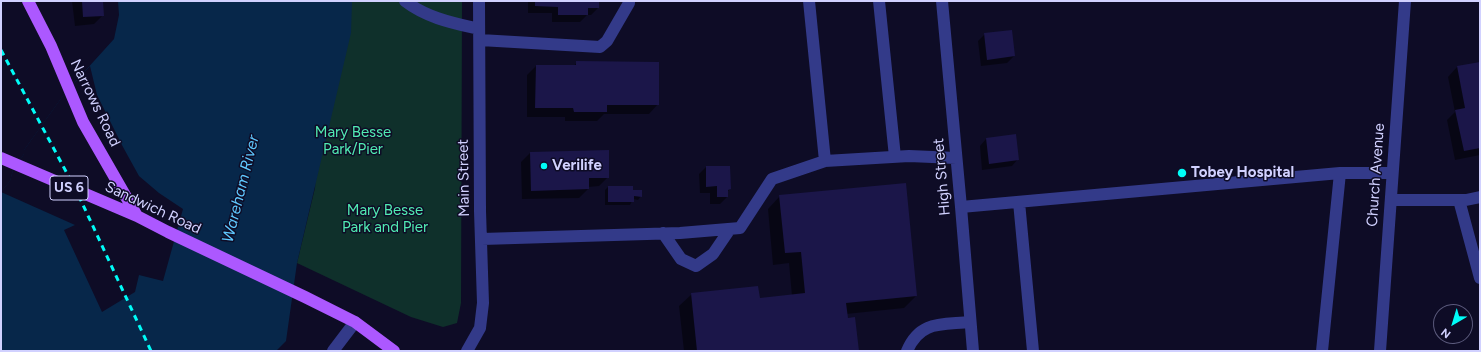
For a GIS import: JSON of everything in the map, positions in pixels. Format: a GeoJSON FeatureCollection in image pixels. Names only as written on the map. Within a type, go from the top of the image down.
{"type":"FeatureCollection","features":[{"type":"Feature","properties":{"kind":"main road","name":"Narrows Road"},"geometry":{"type":"LineString","coordinates":[[28,1],[51,46],[83,122],[137,216]]}},
{"type":"Feature","properties":{"kind":"main road","name":"Sandwich Road"},"geometry":{"type":"LineString","coordinates":[[1,158],[137,216],[305,297],[355,322],[394,351]]}},
{"type":"Feature","properties":{"kind":"street"},"geometry":{"type":"LineString","coordinates":[[405,1],[435,18],[480,35],[600,47],[607,41],[629,1]]}},
{"type":"Feature","properties":{"kind":"street","name":"Main Street"},"geometry":{"type":"LineString","coordinates":[[467,351],[480,328],[483,303],[480,211],[480,1]]}},
{"type":"Feature","properties":{"kind":"street"},"geometry":{"type":"LineString","coordinates":[[809,1],[825,161]]}},
{"type":"Feature","properties":{"kind":"street"},"geometry":{"type":"LineString","coordinates":[[879,1],[895,157]]}},
{"type":"Feature","properties":{"kind":"street","name":"High Street"},"geometry":{"type":"LineString","coordinates":[[942,1],[973,351]]}},
{"type":"Feature","properties":{"kind":"street","name":"Church Avenue"},"geometry":{"type":"LineString","coordinates":[[1380,351],[1405,1]]}},
{"type":"Feature","properties":{"kind":"street"},"geometry":{"type":"LineString","coordinates":[[482,239],[663,233],[740,228],[772,179],[825,161],[909,156],[956,158]]}},
{"type":"Feature","properties":{"kind":"street"},"geometry":{"type":"LineString","coordinates":[[1322,351],[1340,173]]}},
{"type":"Feature","properties":{"kind":"street"},"geometry":{"type":"LineString","coordinates":[[961,207],[1340,173],[1392,173]]}},
{"type":"Feature","properties":{"kind":"street"},"geometry":{"type":"LineString","coordinates":[[1391,200],[1459,200],[1480,197]]}},
{"type":"Feature","properties":{"kind":"street"},"geometry":{"type":"LineString","coordinates":[[1459,200],[1480,278]]}},
{"type":"Feature","properties":{"kind":"street"},"geometry":{"type":"LineString","coordinates":[[1019,202],[1033,351]]}},
{"type":"Feature","properties":{"kind":"street"},"geometry":{"type":"LineString","coordinates":[[663,233],[681,259],[696,266],[713,254],[730,229]]}},
{"type":"Feature","properties":{"kind":"street"},"geometry":{"type":"LineString","coordinates":[[333,351],[355,322]]}},
{"type":"Feature","properties":{"kind":"street"},"geometry":{"type":"LineString","coordinates":[[907,351],[916,336],[929,326],[970,322]]}},
{"type":"Feature","properties":{"kind":"green space","name":"Mary Besse Park and Pier"},"geometry":{"type":"Polygon","coordinates":[[[325,1],[462,1],[461,303],[457,323],[443,327],[411,317],[297,263],[315,188],[325,1]]]}},
{"type":"Feature","properties":{"kind":"water","name":"Wareham River"},"geometry":{"type":"Polygon","coordinates":[[[118,1],[352,1],[351,33],[297,263],[286,341],[276,351],[1,351],[1,192],[10,181],[13,170],[24,154],[24,150],[65,93],[114,39],[119,15],[118,1]]]}},
{"type":"Feature","properties":{"kind":"pier"},"geometry":{"type":"Polygon","coordinates":[[[90,66],[97,95],[139,176],[159,193],[183,209],[163,281],[139,275],[135,292],[102,312],[64,230],[75,225],[1,192],[10,181],[13,170],[24,154],[24,150],[65,93],[90,66]]]}},
{"type":"Feature","properties":{"kind":"building"},"geometry":{"type":"Polygon","coordinates":[[[82,1],[103,1],[104,16],[83,17],[82,1]]]}},
{"type":"Feature","properties":{"kind":"building"},"geometry":{"type":"Polygon","coordinates":[[[535,1],[599,1],[599,8],[588,8],[588,15],[558,15],[558,7],[535,6],[535,1]]]}},
{"type":"Feature","properties":{"kind":"building"},"geometry":{"type":"Polygon","coordinates":[[[1012,30],[1015,56],[987,60],[984,33],[1012,30]]]}},
{"type":"Feature","properties":{"kind":"building"},"geometry":{"type":"Polygon","coordinates":[[[576,61],[659,62],[659,105],[607,105],[607,112],[574,112],[573,108],[535,108],[536,65],[576,65],[576,61]]]}},
{"type":"Feature","properties":{"kind":"building"},"geometry":{"type":"Polygon","coordinates":[[[1480,62],[1480,148],[1464,151],[1455,110],[1465,108],[1457,66],[1480,62]]]}},
{"type":"Feature","properties":{"kind":"building"},"geometry":{"type":"Polygon","coordinates":[[[1016,134],[1019,160],[989,164],[986,138],[1016,134]]]}},
{"type":"Feature","properties":{"kind":"building"},"geometry":{"type":"Polygon","coordinates":[[[609,150],[609,178],[589,178],[589,189],[531,191],[530,152],[609,150]]]}},
{"type":"Feature","properties":{"kind":"building"},"geometry":{"type":"Polygon","coordinates":[[[706,166],[730,166],[731,189],[728,190],[728,197],[717,197],[717,186],[706,187],[706,166]]]}},
{"type":"Feature","properties":{"kind":"building"},"geometry":{"type":"Polygon","coordinates":[[[906,183],[917,296],[846,303],[848,318],[855,317],[859,351],[697,351],[691,293],[758,286],[760,298],[805,293],[801,252],[785,253],[779,195],[906,183]]]}},
{"type":"Feature","properties":{"kind":"building"},"geometry":{"type":"Polygon","coordinates":[[[608,186],[633,186],[633,190],[642,190],[642,197],[634,196],[634,202],[608,202],[608,186]]]}},
{"type":"Feature","properties":{"kind":"railway"},"geometry":{"type":"LineString","coordinates":[[1,50],[77,192],[151,351]]}},
{"type":"Feature","properties":{"kind":"place","name":"Verilife"},"geometry":{"type":"Point","coordinates":[544,166]}},
{"type":"Feature","properties":{"kind":"place","name":"Tobey Hospital"},"geometry":{"type":"Point","coordinates":[1182,173]}},
{"type":"Feature","properties":{"kind":"park label","name":"Mary Besse Park/Pier"},"geometry":{"type":"Point","coordinates":[353,142]}}]}
